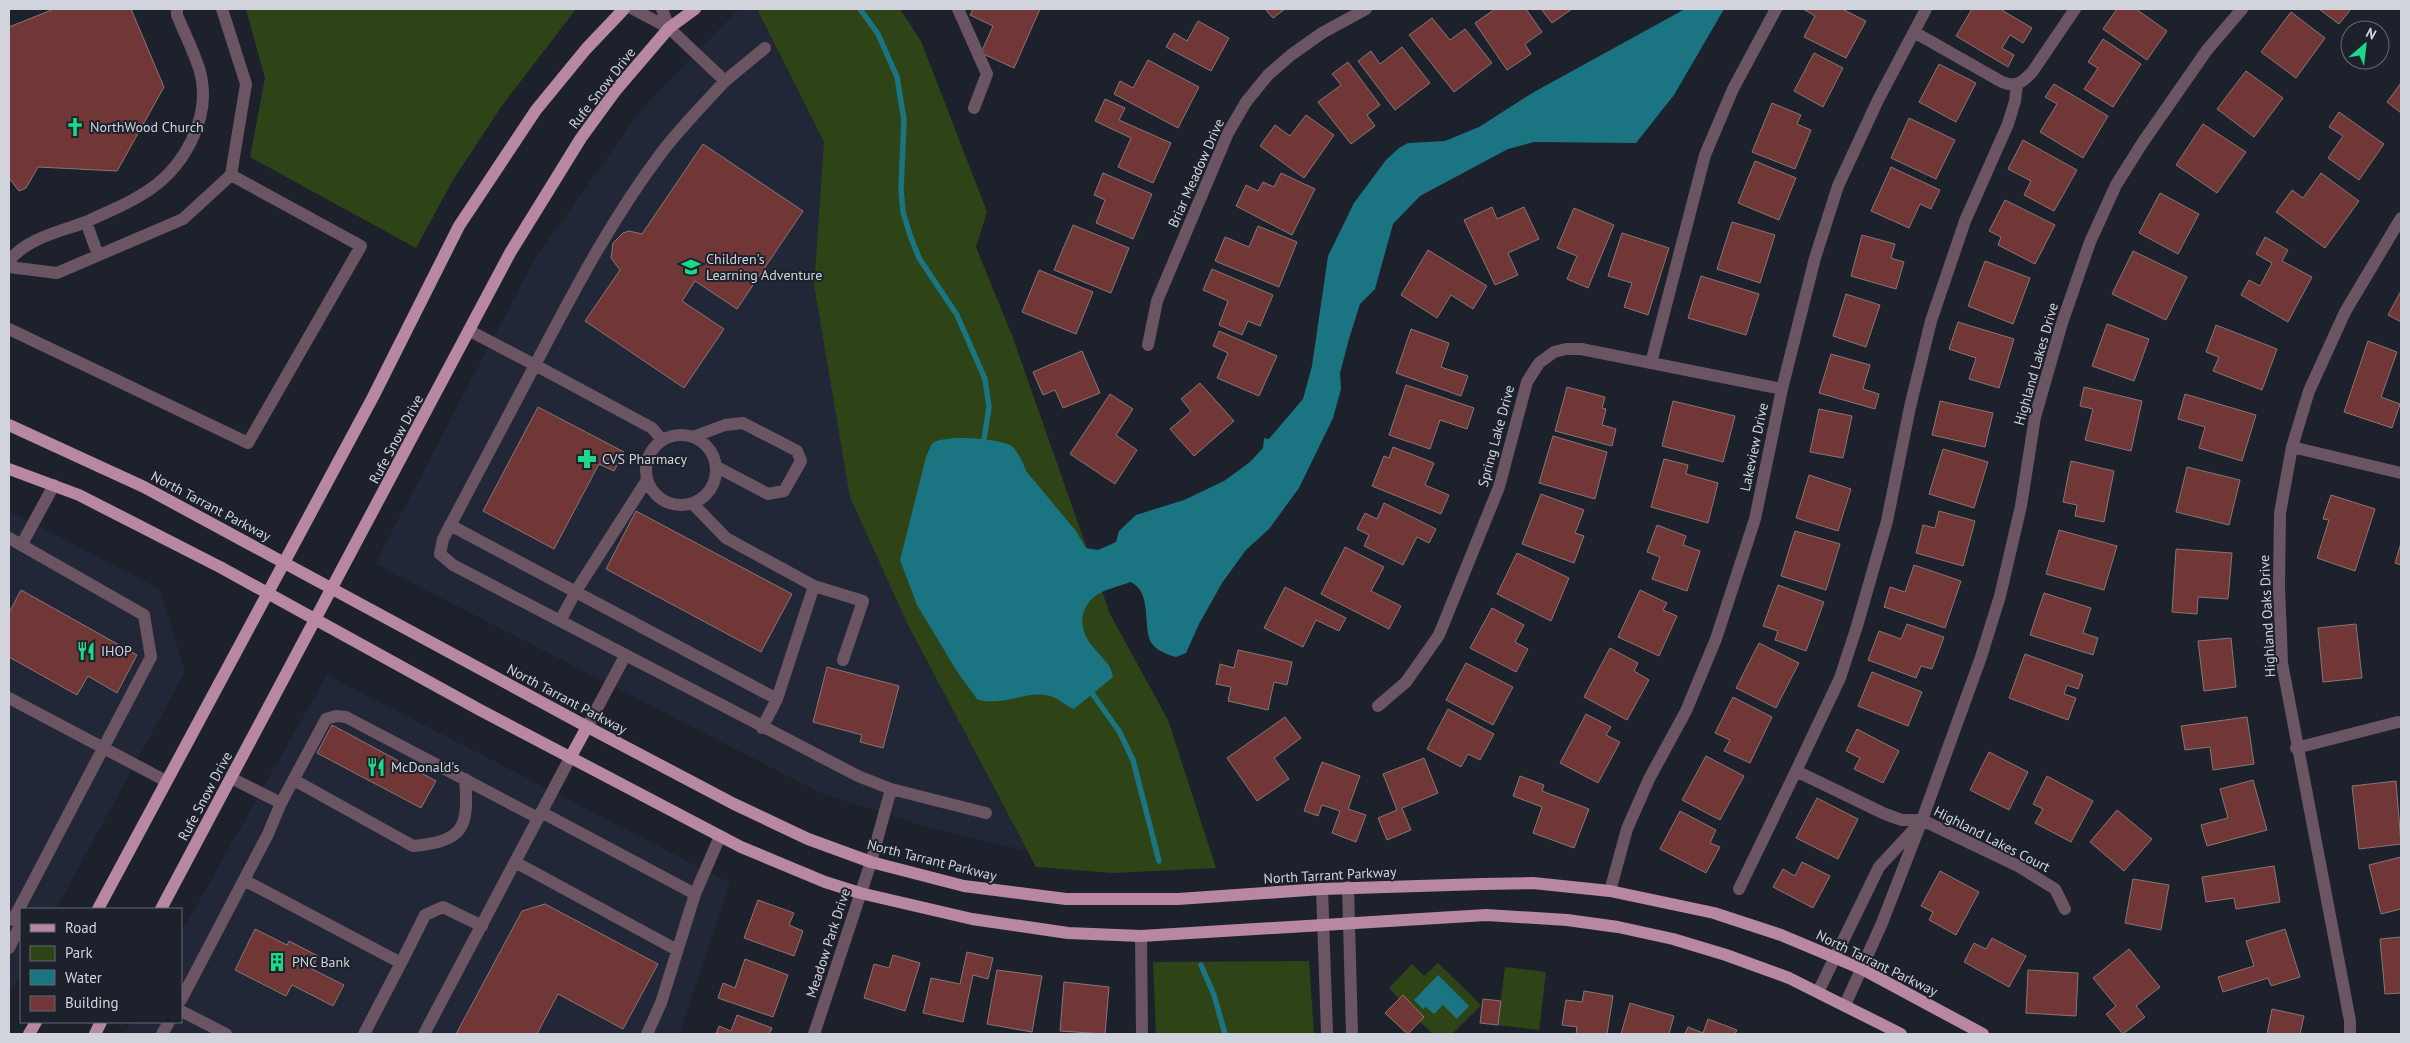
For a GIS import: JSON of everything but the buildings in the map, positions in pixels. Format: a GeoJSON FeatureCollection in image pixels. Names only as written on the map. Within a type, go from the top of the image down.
{"type":"FeatureCollection","features":[{"type":"Feature","properties":{"kind":"main road"},"geometry":{"type":"LineString","coordinates":[[99,908],[373,397],[459,226],[536,110],[586,49],[624,9]]}},
{"type":"Feature","properties":{"kind":"main road","name":"Rufe Snow Drive"},"geometry":{"type":"LineString","coordinates":[[162,908],[510,253],[581,138],[616,90],[670,28],[695,9]]}},
{"type":"Feature","properties":{"kind":"main road","name":"North Tarrant Parkway"},"geometry":{"type":"LineString","coordinates":[[9,425],[135,482],[587,727],[734,804],[808,839],[870,862],[964,886],[1066,899],[1178,899],[1322,889],[1533,883],[1610,891],[1714,913],[1781,935],[1862,969],[1983,1034]]}},
{"type":"Feature","properties":{"kind":"main road"},"geometry":{"type":"LineString","coordinates":[[9,469],[101,506],[570,758],[720,836],[780,864],[860,893],[972,919],[1068,933],[1141,936],[1486,915],[1567,920],[1618,927],[1673,939],[1726,955],[1789,978],[1901,1034]]}},
{"type":"Feature","properties":{"kind":"main road"},"geometry":{"type":"LineString","coordinates":[[570,758],[587,727]]}},
{"type":"Feature","properties":{"kind":"main road"},"geometry":{"type":"LineString","coordinates":[[94,1034],[100,1023]]}},
{"type":"Feature","properties":{"kind":"street"},"geometry":{"type":"LineString","coordinates":[[9,260],[21,247],[86,222],[150,189],[180,161],[192,140],[200,116],[203,92],[199,69],[177,15],[177,9]]}},
{"type":"Feature","properties":{"kind":"street"},"geometry":{"type":"LineString","coordinates":[[9,267],[57,273],[183,219],[231,175],[246,84],[222,9]]}},
{"type":"Feature","properties":{"kind":"street"},"geometry":{"type":"LineString","coordinates":[[633,9],[670,28],[725,80]]}},
{"type":"Feature","properties":{"kind":"street"},"geometry":{"type":"LineString","coordinates":[[662,9],[670,28]]}},
{"type":"Feature","properties":{"kind":"street"},"geometry":{"type":"LineString","coordinates":[[958,9],[987,74],[974,108]]}},
{"type":"Feature","properties":{"kind":"street","name":"Briar Meadow Drive"},"geometry":{"type":"LineString","coordinates":[[1148,345],[1157,302],[1228,133],[1246,102],[1268,75],[1291,55],[1322,33],[1366,9]]}},
{"type":"Feature","properties":{"kind":"street"},"geometry":{"type":"LineString","coordinates":[[1651,363],[1705,156],[1733,89],[1776,9]]}},
{"type":"Feature","properties":{"kind":"street","name":"Lakeview Drive"},"geometry":{"type":"LineString","coordinates":[[1610,891],[1627,829],[1650,779],[1686,711],[1716,639],[1755,519],[1782,389],[1815,258],[1838,186],[1878,100],[1926,9]]}},
{"type":"Feature","properties":{"kind":"street"},"geometry":{"type":"LineString","coordinates":[[1914,32],[2010,86],[2017,85],[2025,80],[2075,9]]}},
{"type":"Feature","properties":{"kind":"street","name":"Highland Lakes Drive"},"geometry":{"type":"LineString","coordinates":[[1845,1005],[1862,969],[1922,820],[1960,717],[2000,596],[2021,506],[2035,417],[2062,324],[2090,242],[2116,185],[2143,142],[2207,50],[2242,9]]}},
{"type":"Feature","properties":{"kind":"street"},"geometry":{"type":"LineString","coordinates":[[765,48],[725,80],[663,150],[596,250],[450,525],[443,539],[440,554],[453,565],[825,760],[891,789],[986,812]]}},
{"type":"Feature","properties":{"kind":"street"},"geometry":{"type":"LineString","coordinates":[[1738,889],[1840,678],[1888,521],[1910,407],[1931,321],[1965,221],[2008,124],[2015,101],[2017,85]]}},
{"type":"Feature","properties":{"kind":"street"},"geometry":{"type":"LineString","coordinates":[[9,329],[248,443],[361,246],[231,175]]}},
{"type":"Feature","properties":{"kind":"street","name":"Highland Oaks Drive"},"geometry":{"type":"LineString","coordinates":[[2350,1034],[2350,1021],[2296,748],[2282,663],[2279,586],[2280,513],[2292,447],[2309,391],[2345,312],[2401,218]]}},
{"type":"Feature","properties":{"kind":"street"},"geometry":{"type":"LineString","coordinates":[[86,222],[98,255]]}},
{"type":"Feature","properties":{"kind":"street"},"geometry":{"type":"LineString","coordinates":[[470,331],[652,428],[662,440]]}},
{"type":"Feature","properties":{"kind":"street","name":"Spring Lake Drive"},"geometry":{"type":"LineString","coordinates":[[1378,706],[1406,682],[1439,635],[1499,487],[1527,382],[1539,363],[1554,352],[1566,349],[1581,349],[1782,389]]}},
{"type":"Feature","properties":{"kind":"street"},"geometry":{"type":"LineString","coordinates":[[693,437],[724,425],[743,423],[797,451],[801,461],[784,491],[768,494],[717,467]]}},
{"type":"Feature","properties":{"kind":"street"},"geometry":{"type":"LineString","coordinates":[[560,621],[576,591],[647,480],[648,458],[662,440],[677,435],[693,437],[704,444],[713,454],[717,467],[715,482],[707,496],[694,504],[674,506],[657,497],[647,480]]}},
{"type":"Feature","properties":{"kind":"street"},"geometry":{"type":"LineString","coordinates":[[2292,447],[2401,473]]}},
{"type":"Feature","properties":{"kind":"street"},"geometry":{"type":"LineString","coordinates":[[22,544],[54,486]]}},
{"type":"Feature","properties":{"kind":"street"},"geometry":{"type":"LineString","coordinates":[[694,504],[726,538],[814,586],[863,601],[843,660]]}},
{"type":"Feature","properties":{"kind":"street"},"geometry":{"type":"LineString","coordinates":[[450,525],[777,699]]}},
{"type":"Feature","properties":{"kind":"street"},"geometry":{"type":"LineString","coordinates":[[9,538],[144,615],[151,657],[11,919]]}},
{"type":"Feature","properties":{"kind":"street"},"geometry":{"type":"LineString","coordinates":[[762,728],[777,699],[814,586]]}},
{"type":"Feature","properties":{"kind":"street"},"geometry":{"type":"LineString","coordinates":[[587,727],[625,656]]}},
{"type":"Feature","properties":{"kind":"street"},"geometry":{"type":"LineString","coordinates":[[9,698],[166,781]]}},
{"type":"Feature","properties":{"kind":"street"},"geometry":{"type":"LineString","coordinates":[[182,998],[326,719],[336,716],[346,717],[695,894]]}},
{"type":"Feature","properties":{"kind":"street"},"geometry":{"type":"LineString","coordinates":[[2296,748],[2398,722]]}},
{"type":"Feature","properties":{"kind":"street"},"geometry":{"type":"LineString","coordinates":[[424,1034],[570,758]]}},
{"type":"Feature","properties":{"kind":"street"},"geometry":{"type":"LineString","coordinates":[[1796,771],[1895,818],[1922,820]]}},
{"type":"Feature","properties":{"kind":"street"},"geometry":{"type":"LineString","coordinates":[[231,778],[281,803]]}},
{"type":"Feature","properties":{"kind":"street"},"geometry":{"type":"LineString","coordinates":[[294,780],[413,846],[434,844],[454,836],[465,822],[467,804],[465,779]]}},
{"type":"Feature","properties":{"kind":"street","name":"Meadow Park Drive"},"geometry":{"type":"LineString","coordinates":[[817,1034],[891,789]]}},
{"type":"Feature","properties":{"kind":"street","name":"Highland Lakes Drive"},"geometry":{"type":"LineString","coordinates":[[1818,992],[1879,867],[1922,820]]}},
{"type":"Feature","properties":{"kind":"street","name":"Highland Lakes Court"},"geometry":{"type":"LineString","coordinates":[[1922,820],[2038,876],[2055,889],[2065,909]]}},
{"type":"Feature","properties":{"kind":"street"},"geometry":{"type":"LineString","coordinates":[[647,1034],[661,1003],[695,894],[720,836]]}},
{"type":"Feature","properties":{"kind":"street"},"geometry":{"type":"LineString","coordinates":[[515,862],[678,950]]}},
{"type":"Feature","properties":{"kind":"street"},"geometry":{"type":"LineString","coordinates":[[244,880],[400,963]]}},
{"type":"Feature","properties":{"kind":"street"},"geometry":{"type":"LineString","coordinates":[[1348,888],[1352,1034]]}},
{"type":"Feature","properties":{"kind":"street"},"geometry":{"type":"LineString","coordinates":[[1322,889],[1327,1034]]}},
{"type":"Feature","properties":{"kind":"street"},"geometry":{"type":"LineString","coordinates":[[364,1034],[425,915],[443,907],[482,926]]}},
{"type":"Feature","properties":{"kind":"street"},"geometry":{"type":"LineString","coordinates":[[9,948],[20,926]]}},
{"type":"Feature","properties":{"kind":"street"},"geometry":{"type":"LineString","coordinates":[[1141,936],[1142,1034]]}},
{"type":"Feature","properties":{"kind":"street"},"geometry":{"type":"LineString","coordinates":[[182,1012],[226,1034]]}},
{"type":"Feature","properties":{"kind":"street"},"geometry":{"type":"LineString","coordinates":[[162,1034],[168,1023]]}},
{"type":"Feature","properties":{"kind":"shaded area"},"geometry":{"type":"Polygon","coordinates":[[[739,9],[757,9],[824,142],[814,285],[839,426],[908,625],[1027,851],[930,828],[823,794],[375,564],[534,260],[644,106],[739,9]]]}},
{"type":"Feature","properties":{"kind":"shaded area"},"geometry":{"type":"Polygon","coordinates":[[[9,511],[160,589],[185,672],[57,908],[20,908],[20,975],[9,996],[9,511]]]}},
{"type":"Feature","properties":{"kind":"shaded area"},"geometry":{"type":"Polygon","coordinates":[[[327,675],[730,883],[679,1034],[124,1034],[130,1023],[182,1023],[182,931],[327,675]]]}},
{"type":"Feature","properties":{"kind":"green space"},"geometry":{"type":"Polygon","coordinates":[[[246,9],[576,9],[501,107],[453,180],[416,248],[250,157],[265,78],[246,9]]]}},
{"type":"Feature","properties":{"kind":"green space"},"geometry":{"type":"Polygon","coordinates":[[[757,9],[900,9],[921,41],[987,212],[976,247],[1013,338],[1110,614],[1168,720],[1216,868],[1112,873],[1036,867],[908,625],[850,497],[814,285],[824,142],[757,9]]]}},
{"type":"Feature","properties":{"kind":"green space"},"geometry":{"type":"Polygon","coordinates":[[[1309,961],[1314,1034],[1156,1034],[1153,962],[1309,961]]]}},
{"type":"Feature","properties":{"kind":"green space"},"geometry":{"type":"Polygon","coordinates":[[[1438,963],[1481,1005],[1452,1034],[1433,1034],[1420,1022],[1406,1034],[1385,1013],[1399,999],[1389,988],[1412,964],[1424,976],[1438,963]]]}},
{"type":"Feature","properties":{"kind":"green space"},"geometry":{"type":"Polygon","coordinates":[[[1505,967],[1546,972],[1539,1030],[1498,1025],[1505,967]]]}},
{"type":"Feature","properties":{"kind":"water"},"geometry":{"type":"Polygon","coordinates":[[[1685,9],[1724,9],[1674,95],[1636,143],[1534,142],[1508,149],[1420,196],[1393,224],[1375,289],[1360,304],[1349,339],[1340,373],[1341,389],[1333,418],[1299,488],[1269,529],[1246,550],[1222,583],[1199,624],[1186,653],[1176,657],[1161,651],[1153,645],[1148,631],[1145,602],[1137,587],[1130,582],[1098,594],[1085,609],[1082,622],[1083,629],[1089,642],[1108,665],[1113,677],[1074,709],[1053,697],[1042,694],[996,701],[977,699],[958,673],[917,605],[900,560],[926,457],[933,443],[939,440],[973,438],[998,441],[1013,447],[1021,458],[1026,471],[1076,531],[1086,548],[1098,550],[1116,542],[1119,531],[1136,515],[1184,500],[1224,481],[1250,462],[1263,448],[1264,438],[1269,439],[1303,399],[1312,366],[1328,256],[1354,203],[1386,160],[1399,148],[1408,143],[1445,141],[1479,127],[1534,92],[1685,9]]]}},
{"type":"Feature","properties":{"kind":"water"},"geometry":{"type":"Polygon","coordinates":[[[1438,975],[1469,1006],[1457,1019],[1443,1005],[1434,1014],[1426,1007],[1423,1009],[1414,1000],[1438,975]]]}},
{"type":"Feature","properties":{"kind":"waterway"},"geometry":{"type":"LineString","coordinates":[[860,9],[878,34],[897,77],[904,120],[901,189],[903,212],[910,235],[919,258],[957,315],[985,379],[989,407],[983,446]]}},
{"type":"Feature","properties":{"kind":"waterway"},"geometry":{"type":"LineString","coordinates":[[1089,689],[1119,731],[1133,760],[1159,861]]}},
{"type":"Feature","properties":{"kind":"waterway"},"geometry":{"type":"LineString","coordinates":[[1201,965],[1214,995],[1225,1034]]}},
{"type":"Feature","properties":{"kind":"place","name":"NorthWood Church"},"geometry":{"type":"Point","coordinates":[75,127]}},
{"type":"Feature","properties":{"kind":"place","name":"Children's Learning Adventure"},"geometry":{"type":"Point","coordinates":[691,267]}},
{"type":"Feature","properties":{"kind":"place","name":"CVS Pharmacy"},"geometry":{"type":"Point","coordinates":[587,459]}},
{"type":"Feature","properties":{"kind":"place","name":"IHOP"},"geometry":{"type":"Point","coordinates":[86,651]}},
{"type":"Feature","properties":{"kind":"place","name":"McDonald's"},"geometry":{"type":"Point","coordinates":[376,767]}},
{"type":"Feature","properties":{"kind":"place","name":"PNC Bank"},"geometry":{"type":"Point","coordinates":[277,962]}}]}
